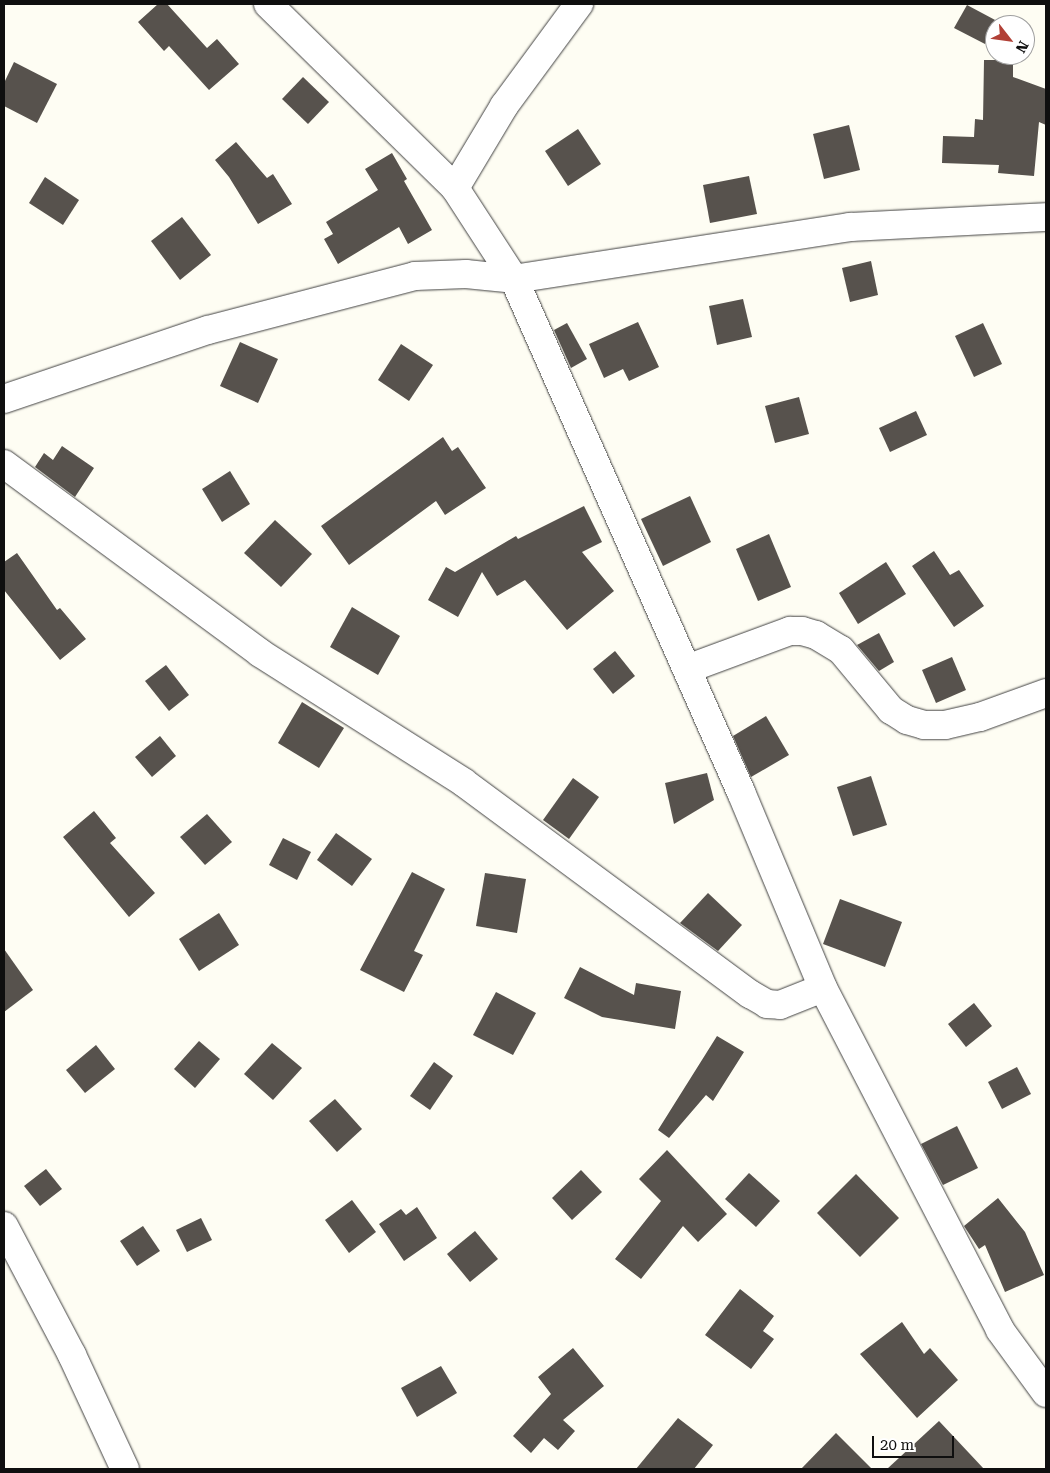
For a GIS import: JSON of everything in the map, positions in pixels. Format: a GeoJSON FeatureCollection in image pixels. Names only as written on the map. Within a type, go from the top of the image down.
{"type":"FeatureCollection","features":[{"type":"Feature","properties":{"kind":"street"},"geometry":{"type":"LineString","coordinates":[[268,4],[455,188],[514,279],[687,669],[824,988],[1000,1330],[1046,1393]]}},
{"type":"Feature","properties":{"kind":"street"},"geometry":{"type":"LineString","coordinates":[[455,188],[504,106],[579,4]]}},
{"type":"Feature","properties":{"kind":"street"},"geometry":{"type":"LineString","coordinates":[[4,399],[208,330],[415,276],[466,274],[514,279],[850,228],[1046,217]]}},
{"type":"Feature","properties":{"kind":"street"},"geometry":{"type":"LineString","coordinates":[[4,464],[260,653],[463,782],[750,994],[766,1004],[780,1005],[824,988]]}},
{"type":"Feature","properties":{"kind":"street"},"geometry":{"type":"LineString","coordinates":[[687,669],[790,631],[802,631],[816,635],[841,650],[891,710],[907,720],[924,725],[946,725],[980,717],[1046,693]]}},
{"type":"Feature","properties":{"kind":"street"},"geometry":{"type":"LineString","coordinates":[[4,1226],[72,1355],[125,1469]]}},
{"type":"Feature","properties":{"kind":"building"},"geometry":{"type":"Polygon","coordinates":[[[158,4],[167,4],[207,48],[217,39],[239,64],[209,90],[169,46],[164,51],[138,22],[158,4]]]}},
{"type":"Feature","properties":{"kind":"building"},"geometry":{"type":"Polygon","coordinates":[[[967,5],[986,15],[985,44],[954,28],[967,5]]]}},
{"type":"Feature","properties":{"kind":"building"},"geometry":{"type":"Polygon","coordinates":[[[984,60],[985,65],[1013,65],[1013,77],[1046,89],[1046,125],[1039,122],[1034,176],[998,173],[999,165],[942,163],[943,136],[974,137],[975,119],[983,120],[984,60]]]}},
{"type":"Feature","properties":{"kind":"building"},"geometry":{"type":"Polygon","coordinates":[[[14,62],[57,84],[37,123],[4,106],[4,83],[14,62]]]}},
{"type":"Feature","properties":{"kind":"building"},"geometry":{"type":"Polygon","coordinates":[[[303,77],[329,102],[308,124],[282,99],[303,77]]]}},
{"type":"Feature","properties":{"kind":"building"},"geometry":{"type":"Polygon","coordinates":[[[849,125],[860,170],[824,179],[813,134],[849,125]]]}},
{"type":"Feature","properties":{"kind":"building"},"geometry":{"type":"Polygon","coordinates":[[[578,129],[601,164],[568,186],[545,151],[578,129]]]}},
{"type":"Feature","properties":{"kind":"building"},"geometry":{"type":"Polygon","coordinates":[[[236,142],[267,178],[273,174],[292,204],[258,224],[229,177],[215,160],[236,142]]]}},
{"type":"Feature","properties":{"kind":"building"},"geometry":{"type":"Polygon","coordinates":[[[392,153],[407,179],[404,181],[432,230],[408,244],[399,227],[338,264],[324,239],[333,234],[326,222],[378,190],[365,169],[392,153]]]}},
{"type":"Feature","properties":{"kind":"building"},"geometry":{"type":"Polygon","coordinates":[[[749,176],[757,214],[710,223],[703,185],[749,176]]]}},
{"type":"Feature","properties":{"kind":"building"},"geometry":{"type":"Polygon","coordinates":[[[45,177],[79,200],[63,225],[29,203],[45,177]]]}},
{"type":"Feature","properties":{"kind":"building"},"geometry":{"type":"Polygon","coordinates":[[[182,217],[211,255],[180,280],[151,241],[182,217]]]}},
{"type":"Feature","properties":{"kind":"building"},"geometry":{"type":"Polygon","coordinates":[[[871,261],[878,295],[850,302],[842,268],[871,261]]]}},
{"type":"Feature","properties":{"kind":"building"},"geometry":{"type":"Polygon","coordinates":[[[743,299],[752,337],[717,345],[709,306],[743,299]]]}},
{"type":"Feature","properties":{"kind":"building"},"geometry":{"type":"Polygon","coordinates":[[[638,322],[659,367],[629,381],[623,369],[604,378],[589,344],[638,322]]]}},
{"type":"Feature","properties":{"kind":"building"},"geometry":{"type":"Polygon","coordinates":[[[567,323],[587,359],[571,368],[554,330],[567,323]]]}},
{"type":"Feature","properties":{"kind":"building"},"geometry":{"type":"Polygon","coordinates":[[[983,323],[1002,364],[974,377],[955,336],[983,323]]]}},
{"type":"Feature","properties":{"kind":"building"},"geometry":{"type":"Polygon","coordinates":[[[240,342],[278,359],[258,403],[220,386],[240,342]]]}},
{"type":"Feature","properties":{"kind":"building"},"geometry":{"type":"Polygon","coordinates":[[[401,344],[433,365],[409,401],[378,380],[401,344]]]}},
{"type":"Feature","properties":{"kind":"building"},"geometry":{"type":"Polygon","coordinates":[[[799,397],[809,434],[775,443],[765,406],[799,397]]]}},
{"type":"Feature","properties":{"kind":"building"},"geometry":{"type":"Polygon","coordinates":[[[916,411],[927,435],[890,452],[879,428],[916,411]]]}},
{"type":"Feature","properties":{"kind":"building"},"geometry":{"type":"Polygon","coordinates":[[[443,437],[452,451],[458,447],[486,488],[445,515],[436,501],[349,565],[321,526],[443,437]]]}},
{"type":"Feature","properties":{"kind":"building"},"geometry":{"type":"Polygon","coordinates":[[[62,446],[94,468],[75,497],[35,467],[44,453],[53,460],[62,446]]]}},
{"type":"Feature","properties":{"kind":"building"},"geometry":{"type":"Polygon","coordinates":[[[230,471],[250,504],[222,522],[202,489],[230,471]]]}},
{"type":"Feature","properties":{"kind":"building"},"geometry":{"type":"Polygon","coordinates":[[[690,496],[711,542],[663,566],[641,519],[690,496]]]}},
{"type":"Feature","properties":{"kind":"building"},"geometry":{"type":"Polygon","coordinates":[[[584,506],[602,542],[582,552],[614,591],[567,630],[525,580],[497,596],[482,572],[458,617],[428,600],[446,567],[455,572],[516,536],[518,539],[584,506]]]}},
{"type":"Feature","properties":{"kind":"building"},"geometry":{"type":"Polygon","coordinates":[[[275,520],[312,554],[281,587],[244,553],[275,520]]]}},
{"type":"Feature","properties":{"kind":"building"},"geometry":{"type":"Polygon","coordinates":[[[769,534],[791,587],[758,601],[736,549],[769,534]]]}},
{"type":"Feature","properties":{"kind":"building"},"geometry":{"type":"Polygon","coordinates":[[[934,551],[950,575],[959,570],[984,606],[954,627],[912,566],[934,551]]]}},
{"type":"Feature","properties":{"kind":"building"},"geometry":{"type":"Polygon","coordinates":[[[17,553],[57,610],[60,608],[86,639],[60,660],[4,590],[4,562],[17,553]]]}},
{"type":"Feature","properties":{"kind":"building"},"geometry":{"type":"Polygon","coordinates":[[[886,562],[906,594],[858,624],[839,593],[886,562]]]}},
{"type":"Feature","properties":{"kind":"building"},"geometry":{"type":"Polygon","coordinates":[[[352,607],[400,636],[378,675],[330,647],[352,607]]]}},
{"type":"Feature","properties":{"kind":"building"},"geometry":{"type":"Polygon","coordinates":[[[879,633],[894,662],[879,671],[857,645],[879,633]]]}},
{"type":"Feature","properties":{"kind":"building"},"geometry":{"type":"Polygon","coordinates":[[[615,651],[635,676],[613,694],[593,669],[615,651]]]}},
{"type":"Feature","properties":{"kind":"building"},"geometry":{"type":"Polygon","coordinates":[[[952,657],[966,690],[936,703],[922,670],[952,657]]]}},
{"type":"Feature","properties":{"kind":"building"},"geometry":{"type":"Polygon","coordinates":[[[166,665],[189,695],[169,711],[145,681],[166,665]]]}},
{"type":"Feature","properties":{"kind":"building"},"geometry":{"type":"Polygon","coordinates":[[[302,702],[344,728],[319,768],[278,743],[302,702]]]}},
{"type":"Feature","properties":{"kind":"building"},"geometry":{"type":"Polygon","coordinates":[[[766,716],[789,755],[751,777],[733,736],[766,716]]]}},
{"type":"Feature","properties":{"kind":"building"},"geometry":{"type":"Polygon","coordinates":[[[160,736],[176,756],[152,777],[135,757],[160,736]]]}},
{"type":"Feature","properties":{"kind":"building"},"geometry":{"type":"Polygon","coordinates":[[[707,773],[714,800],[674,824],[665,783],[707,773]]]}},
{"type":"Feature","properties":{"kind":"building"},"geometry":{"type":"Polygon","coordinates":[[[871,776],[887,825],[853,836],[837,787],[871,776]]]}},
{"type":"Feature","properties":{"kind":"building"},"geometry":{"type":"Polygon","coordinates":[[[573,778],[599,797],[569,839],[543,820],[573,778]]]}},
{"type":"Feature","properties":{"kind":"building"},"geometry":{"type":"Polygon","coordinates":[[[94,811],[116,838],[110,843],[155,893],[129,917],[63,837],[94,811]]]}},
{"type":"Feature","properties":{"kind":"building"},"geometry":{"type":"Polygon","coordinates":[[[207,814],[232,842],[205,865],[180,837],[207,814]]]}},
{"type":"Feature","properties":{"kind":"building"},"geometry":{"type":"Polygon","coordinates":[[[336,833],[372,859],[352,886],[317,860],[336,833]]]}},
{"type":"Feature","properties":{"kind":"building"},"geometry":{"type":"Polygon","coordinates":[[[283,838],[311,852],[297,880],[269,865],[283,838]]]}},
{"type":"Feature","properties":{"kind":"building"},"geometry":{"type":"Polygon","coordinates":[[[412,872],[445,889],[414,951],[423,955],[404,992],[360,970],[412,872]]]}},
{"type":"Feature","properties":{"kind":"building"},"geometry":{"type":"Polygon","coordinates":[[[485,873],[526,879],[517,933],[476,926],[485,873]]]}},
{"type":"Feature","properties":{"kind":"building"},"geometry":{"type":"Polygon","coordinates":[[[708,893],[742,925],[718,951],[680,923],[708,893]]]}},
{"type":"Feature","properties":{"kind":"building"},"geometry":{"type":"Polygon","coordinates":[[[840,899],[902,922],[885,967],[823,944],[840,899]]]}},
{"type":"Feature","properties":{"kind":"building"},"geometry":{"type":"Polygon","coordinates":[[[219,913],[239,945],[199,971],[179,939],[219,913]]]}},
{"type":"Feature","properties":{"kind":"building"},"geometry":{"type":"Polygon","coordinates":[[[4,949],[33,990],[4,1012],[4,949]]]}},
{"type":"Feature","properties":{"kind":"building"},"geometry":{"type":"Polygon","coordinates":[[[580,967],[634,995],[636,983],[681,991],[675,1029],[602,1017],[564,998],[580,967]]]}},
{"type":"Feature","properties":{"kind":"building"},"geometry":{"type":"Polygon","coordinates":[[[496,992],[536,1013],[513,1055],[473,1035],[496,992]]]}},
{"type":"Feature","properties":{"kind":"building"},"geometry":{"type":"Polygon","coordinates":[[[974,1003],[992,1026],[966,1047],[948,1024],[974,1003]]]}},
{"type":"Feature","properties":{"kind":"building"},"geometry":{"type":"Polygon","coordinates":[[[717,1036],[744,1052],[713,1101],[706,1095],[669,1138],[658,1130],[717,1036]]]}},
{"type":"Feature","properties":{"kind":"building"},"geometry":{"type":"Polygon","coordinates":[[[199,1041],[220,1059],[195,1088],[174,1069],[199,1041]]]}},
{"type":"Feature","properties":{"kind":"building"},"geometry":{"type":"Polygon","coordinates":[[[272,1043],[302,1068],[273,1100],[244,1074],[272,1043]]]}},
{"type":"Feature","properties":{"kind":"building"},"geometry":{"type":"Polygon","coordinates":[[[96,1045],[115,1069],[85,1093],[66,1070],[96,1045]]]}},
{"type":"Feature","properties":{"kind":"building"},"geometry":{"type":"Polygon","coordinates":[[[434,1062],[453,1076],[430,1110],[410,1096],[434,1062]]]}},
{"type":"Feature","properties":{"kind":"building"},"geometry":{"type":"Polygon","coordinates":[[[1017,1067],[1031,1094],[1002,1109],[988,1082],[1017,1067]]]}},
{"type":"Feature","properties":{"kind":"building"},"geometry":{"type":"Polygon","coordinates":[[[335,1099],[362,1129],[337,1152],[309,1121],[335,1099]]]}},
{"type":"Feature","properties":{"kind":"building"},"geometry":{"type":"Polygon","coordinates":[[[957,1126],[978,1168],[943,1185],[921,1144],[957,1126]]]}},
{"type":"Feature","properties":{"kind":"building"},"geometry":{"type":"Polygon","coordinates":[[[667,1150],[727,1214],[698,1242],[683,1226],[641,1279],[615,1259],[661,1201],[639,1179],[667,1150]]]}},
{"type":"Feature","properties":{"kind":"building"},"geometry":{"type":"Polygon","coordinates":[[[46,1169],[62,1189],[40,1206],[24,1186],[46,1169]]]}},
{"type":"Feature","properties":{"kind":"building"},"geometry":{"type":"Polygon","coordinates":[[[581,1170],[602,1192],[572,1220],[552,1198],[581,1170]]]}},
{"type":"Feature","properties":{"kind":"building"},"geometry":{"type":"Polygon","coordinates":[[[749,1173],[780,1201],[756,1227],[725,1199],[749,1173]]]}},
{"type":"Feature","properties":{"kind":"building"},"geometry":{"type":"Polygon","coordinates":[[[856,1174],[899,1218],[860,1257],[817,1213],[856,1174]]]}},
{"type":"Feature","properties":{"kind":"building"},"geometry":{"type":"Polygon","coordinates":[[[998,1198],[1025,1232],[1044,1275],[1005,1292],[985,1245],[979,1249],[964,1226],[998,1198]]]}},
{"type":"Feature","properties":{"kind":"building"},"geometry":{"type":"Polygon","coordinates":[[[352,1200],[376,1232],[349,1253],[325,1220],[352,1200]]]}},
{"type":"Feature","properties":{"kind":"building"},"geometry":{"type":"Polygon","coordinates":[[[417,1207],[437,1238],[404,1261],[379,1224],[401,1209],[406,1215],[417,1207]]]}},
{"type":"Feature","properties":{"kind":"building"},"geometry":{"type":"Polygon","coordinates":[[[201,1218],[212,1240],[187,1252],[176,1230],[201,1218]]]}},
{"type":"Feature","properties":{"kind":"building"},"geometry":{"type":"Polygon","coordinates":[[[143,1226],[160,1251],[137,1266],[120,1241],[143,1226]]]}},
{"type":"Feature","properties":{"kind":"building"},"geometry":{"type":"Polygon","coordinates":[[[475,1231],[498,1259],[470,1282],[447,1254],[475,1231]]]}},
{"type":"Feature","properties":{"kind":"building"},"geometry":{"type":"Polygon","coordinates":[[[740,1289],[774,1316],[763,1331],[774,1339],[751,1369],[705,1335],[740,1289]]]}},
{"type":"Feature","properties":{"kind":"building"},"geometry":{"type":"Polygon","coordinates":[[[902,1322],[924,1354],[930,1348],[958,1380],[917,1418],[860,1354],[902,1322]]]}},
{"type":"Feature","properties":{"kind":"building"},"geometry":{"type":"Polygon","coordinates":[[[573,1348],[604,1386],[563,1420],[575,1431],[558,1450],[544,1438],[531,1453],[513,1436],[551,1394],[538,1377],[573,1348]]]}},
{"type":"Feature","properties":{"kind":"building"},"geometry":{"type":"Polygon","coordinates":[[[441,1366],[457,1393],[417,1417],[401,1388],[441,1366]]]}},
{"type":"Feature","properties":{"kind":"building"},"geometry":{"type":"Polygon","coordinates":[[[678,1418],[713,1445],[694,1469],[636,1469],[678,1418]]]}},
{"type":"Feature","properties":{"kind":"building"},"geometry":{"type":"Polygon","coordinates":[[[939,1421],[984,1469],[887,1469],[939,1421]]]}},
{"type":"Feature","properties":{"kind":"building"},"geometry":{"type":"Polygon","coordinates":[[[836,1433],[872,1469],[801,1469],[836,1433]]]}}]}
